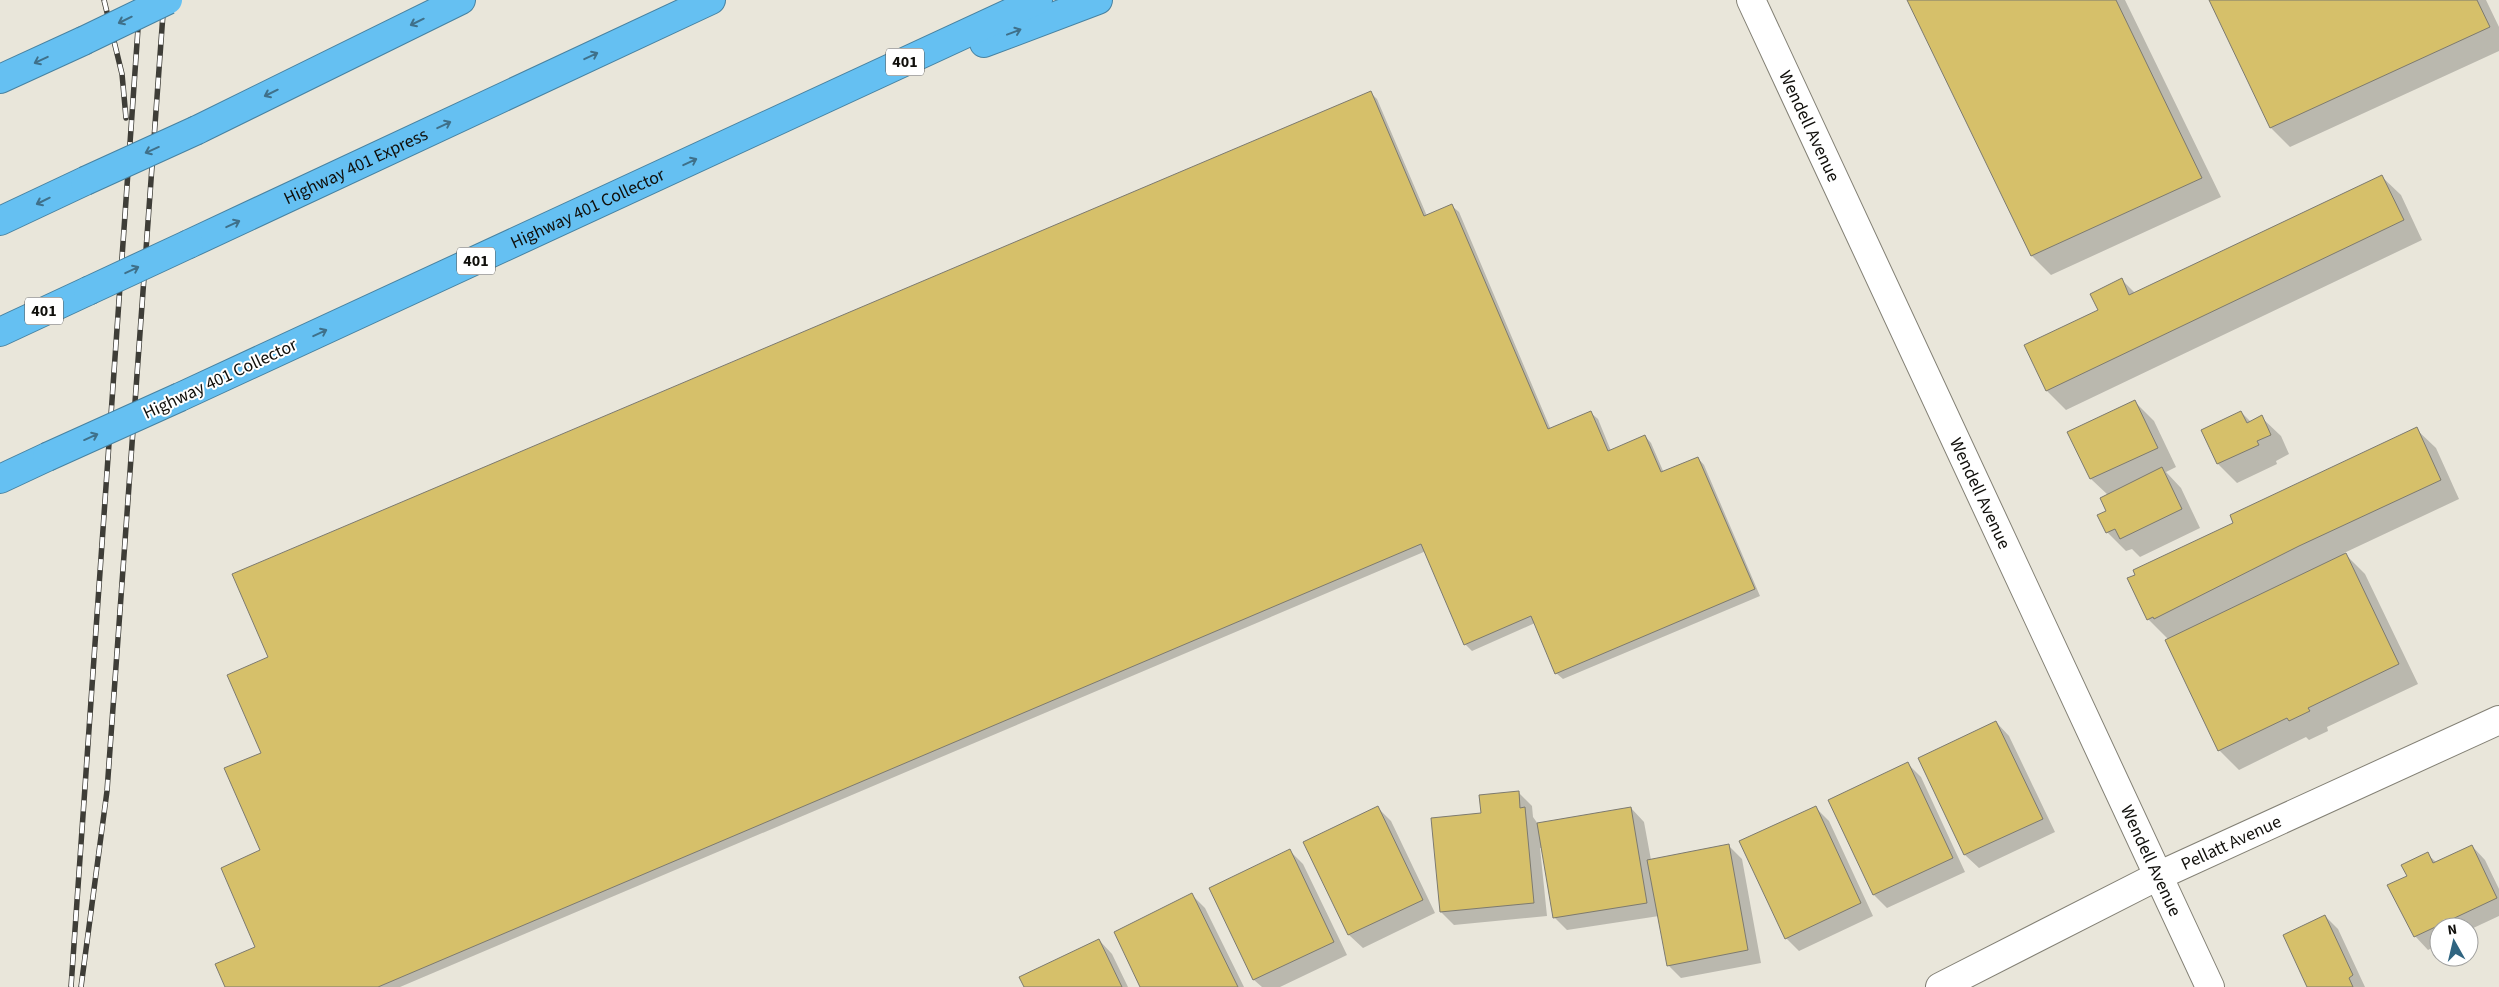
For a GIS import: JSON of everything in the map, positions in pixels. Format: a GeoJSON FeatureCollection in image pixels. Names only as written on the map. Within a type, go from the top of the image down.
{"type":"FeatureCollection","features":[{"type":"Feature","properties":{"kind":"highway"},"geometry":{"type":"LineString","coordinates":[[0,79],[168,0]]}},
{"type":"Feature","properties":{"kind":"highway"},"geometry":{"type":"LineString","coordinates":[[0,221],[85,180],[197,130],[460,0]]}},
{"type":"Feature","properties":{"kind":"highway","name":"Highway 401 Express"},"geometry":{"type":"LineString","coordinates":[[0,332],[711,0]]}},
{"type":"Feature","properties":{"kind":"highway","name":"Highway 401 Collector"},"geometry":{"type":"LineString","coordinates":[[0,479],[1038,0]]}},
{"type":"Feature","properties":{"kind":"highway"},"geometry":{"type":"LineString","coordinates":[[772,124],[1098,0]]}},
{"type":"Feature","properties":{"kind":"street","name":"Wendell Avenue"},"geometry":{"type":"LineString","coordinates":[[1751,0],[2210,987]]}},
{"type":"Feature","properties":{"kind":"street","name":"Pellatt Avenue"},"geometry":{"type":"LineString","coordinates":[[1940,987],[2158,876],[2499,720]]}},
{"type":"Feature","properties":{"kind":"building"},"geometry":{"type":"Polygon","coordinates":[[[1907,0],[2116,0],[2202,178],[2031,256],[1907,0]]]}},
{"type":"Feature","properties":{"kind":"building"},"geometry":{"type":"Polygon","coordinates":[[[2209,0],[2477,0],[2490,27],[2270,128],[2209,0]]]}},
{"type":"Feature","properties":{"kind":"building"},"geometry":{"type":"Polygon","coordinates":[[[1371,91],[1424,216],[1452,204],[1548,429],[1591,411],[1608,451],[1645,435],[1661,472],[1698,457],[1755,589],[1555,674],[1531,616],[1464,645],[1421,544],[378,987],[225,987],[215,964],[255,947],[221,868],[260,850],[224,768],[261,753],[227,675],[268,657],[232,574],[1371,91]]]}},
{"type":"Feature","properties":{"kind":"building"},"geometry":{"type":"Polygon","coordinates":[[[2382,175],[2404,220],[2046,391],[2024,345],[2098,310],[2090,294],[2122,278],[2129,295],[2382,175]]]}},
{"type":"Feature","properties":{"kind":"building"},"geometry":{"type":"Polygon","coordinates":[[[2135,400],[2158,448],[2090,479],[2067,432],[2135,400]]]}},
{"type":"Feature","properties":{"kind":"building"},"geometry":{"type":"Polygon","coordinates":[[[2241,411],[2247,423],[2262,415],[2271,435],[2257,441],[2259,445],[2217,464],[2201,430],[2241,411]]]}},
{"type":"Feature","properties":{"kind":"building"},"geometry":{"type":"Polygon","coordinates":[[[2417,427],[2441,480],[2299,546],[2154,619],[2153,617],[2147,620],[2127,578],[2135,575],[2133,570],[2233,523],[2230,515],[2417,427]]]}},
{"type":"Feature","properties":{"kind":"building"},"geometry":{"type":"Polygon","coordinates":[[[2162,467],[2182,509],[2120,539],[2115,529],[2106,533],[2097,515],[2106,511],[2100,498],[2162,467]]]}},
{"type":"Feature","properties":{"kind":"building"},"geometry":{"type":"Polygon","coordinates":[[[2346,553],[2399,664],[2308,708],[2310,711],[2289,721],[2287,718],[2218,751],[2165,640],[2346,553]]]}},
{"type":"Feature","properties":{"kind":"building"},"geometry":{"type":"Polygon","coordinates":[[[1996,721],[2043,819],[1964,855],[1918,758],[1996,721]]]}},
{"type":"Feature","properties":{"kind":"building"},"geometry":{"type":"Polygon","coordinates":[[[1908,762],[1953,858],[1873,895],[1828,800],[1908,762]]]}},
{"type":"Feature","properties":{"kind":"building"},"geometry":{"type":"Polygon","coordinates":[[[1519,791],[1520,808],[1525,807],[1534,903],[1440,912],[1431,818],[1481,813],[1479,795],[1519,791]]]}},
{"type":"Feature","properties":{"kind":"building"},"geometry":{"type":"Polygon","coordinates":[[[1378,806],[1423,900],[1348,935],[1303,842],[1378,806]]]}},
{"type":"Feature","properties":{"kind":"building"},"geometry":{"type":"Polygon","coordinates":[[[1816,806],[1861,903],[1785,939],[1739,841],[1816,806]]]}},
{"type":"Feature","properties":{"kind":"building"},"geometry":{"type":"Polygon","coordinates":[[[1631,807],[1647,903],[1553,918],[1537,823],[1631,807]]]}},
{"type":"Feature","properties":{"kind":"building"},"geometry":{"type":"Polygon","coordinates":[[[1729,844],[1748,950],[1667,966],[1647,860],[1729,844]]]}},
{"type":"Feature","properties":{"kind":"building"},"geometry":{"type":"Polygon","coordinates":[[[2472,845],[2497,898],[2457,917],[2429,917],[2429,930],[2414,937],[2387,885],[2407,876],[2401,865],[2428,852],[2433,863],[2472,845]]]}},
{"type":"Feature","properties":{"kind":"building"},"geometry":{"type":"Polygon","coordinates":[[[1290,849],[1334,942],[1253,980],[1209,888],[1290,849]]]}},
{"type":"Feature","properties":{"kind":"building"},"geometry":{"type":"Polygon","coordinates":[[[1192,893],[1238,987],[1140,987],[1114,932],[1192,893]]]}},
{"type":"Feature","properties":{"kind":"building"},"geometry":{"type":"Polygon","coordinates":[[[2325,915],[2353,975],[2349,978],[2353,987],[2307,987],[2283,935],[2325,915]]]}},
{"type":"Feature","properties":{"kind":"building"},"geometry":{"type":"Polygon","coordinates":[[[1099,939],[1122,987],[1024,987],[1019,977],[1099,939]]]}},
{"type":"Feature","properties":{"kind":"railway"},"geometry":{"type":"LineString","coordinates":[[104,0],[122,74],[126,118]]}},
{"type":"Feature","properties":{"kind":"railway"},"geometry":{"type":"LineString","coordinates":[[71,987],[140,0]]}},
{"type":"Feature","properties":{"kind":"railway"},"geometry":{"type":"LineString","coordinates":[[81,987],[107,791],[164,0]]}}]}
